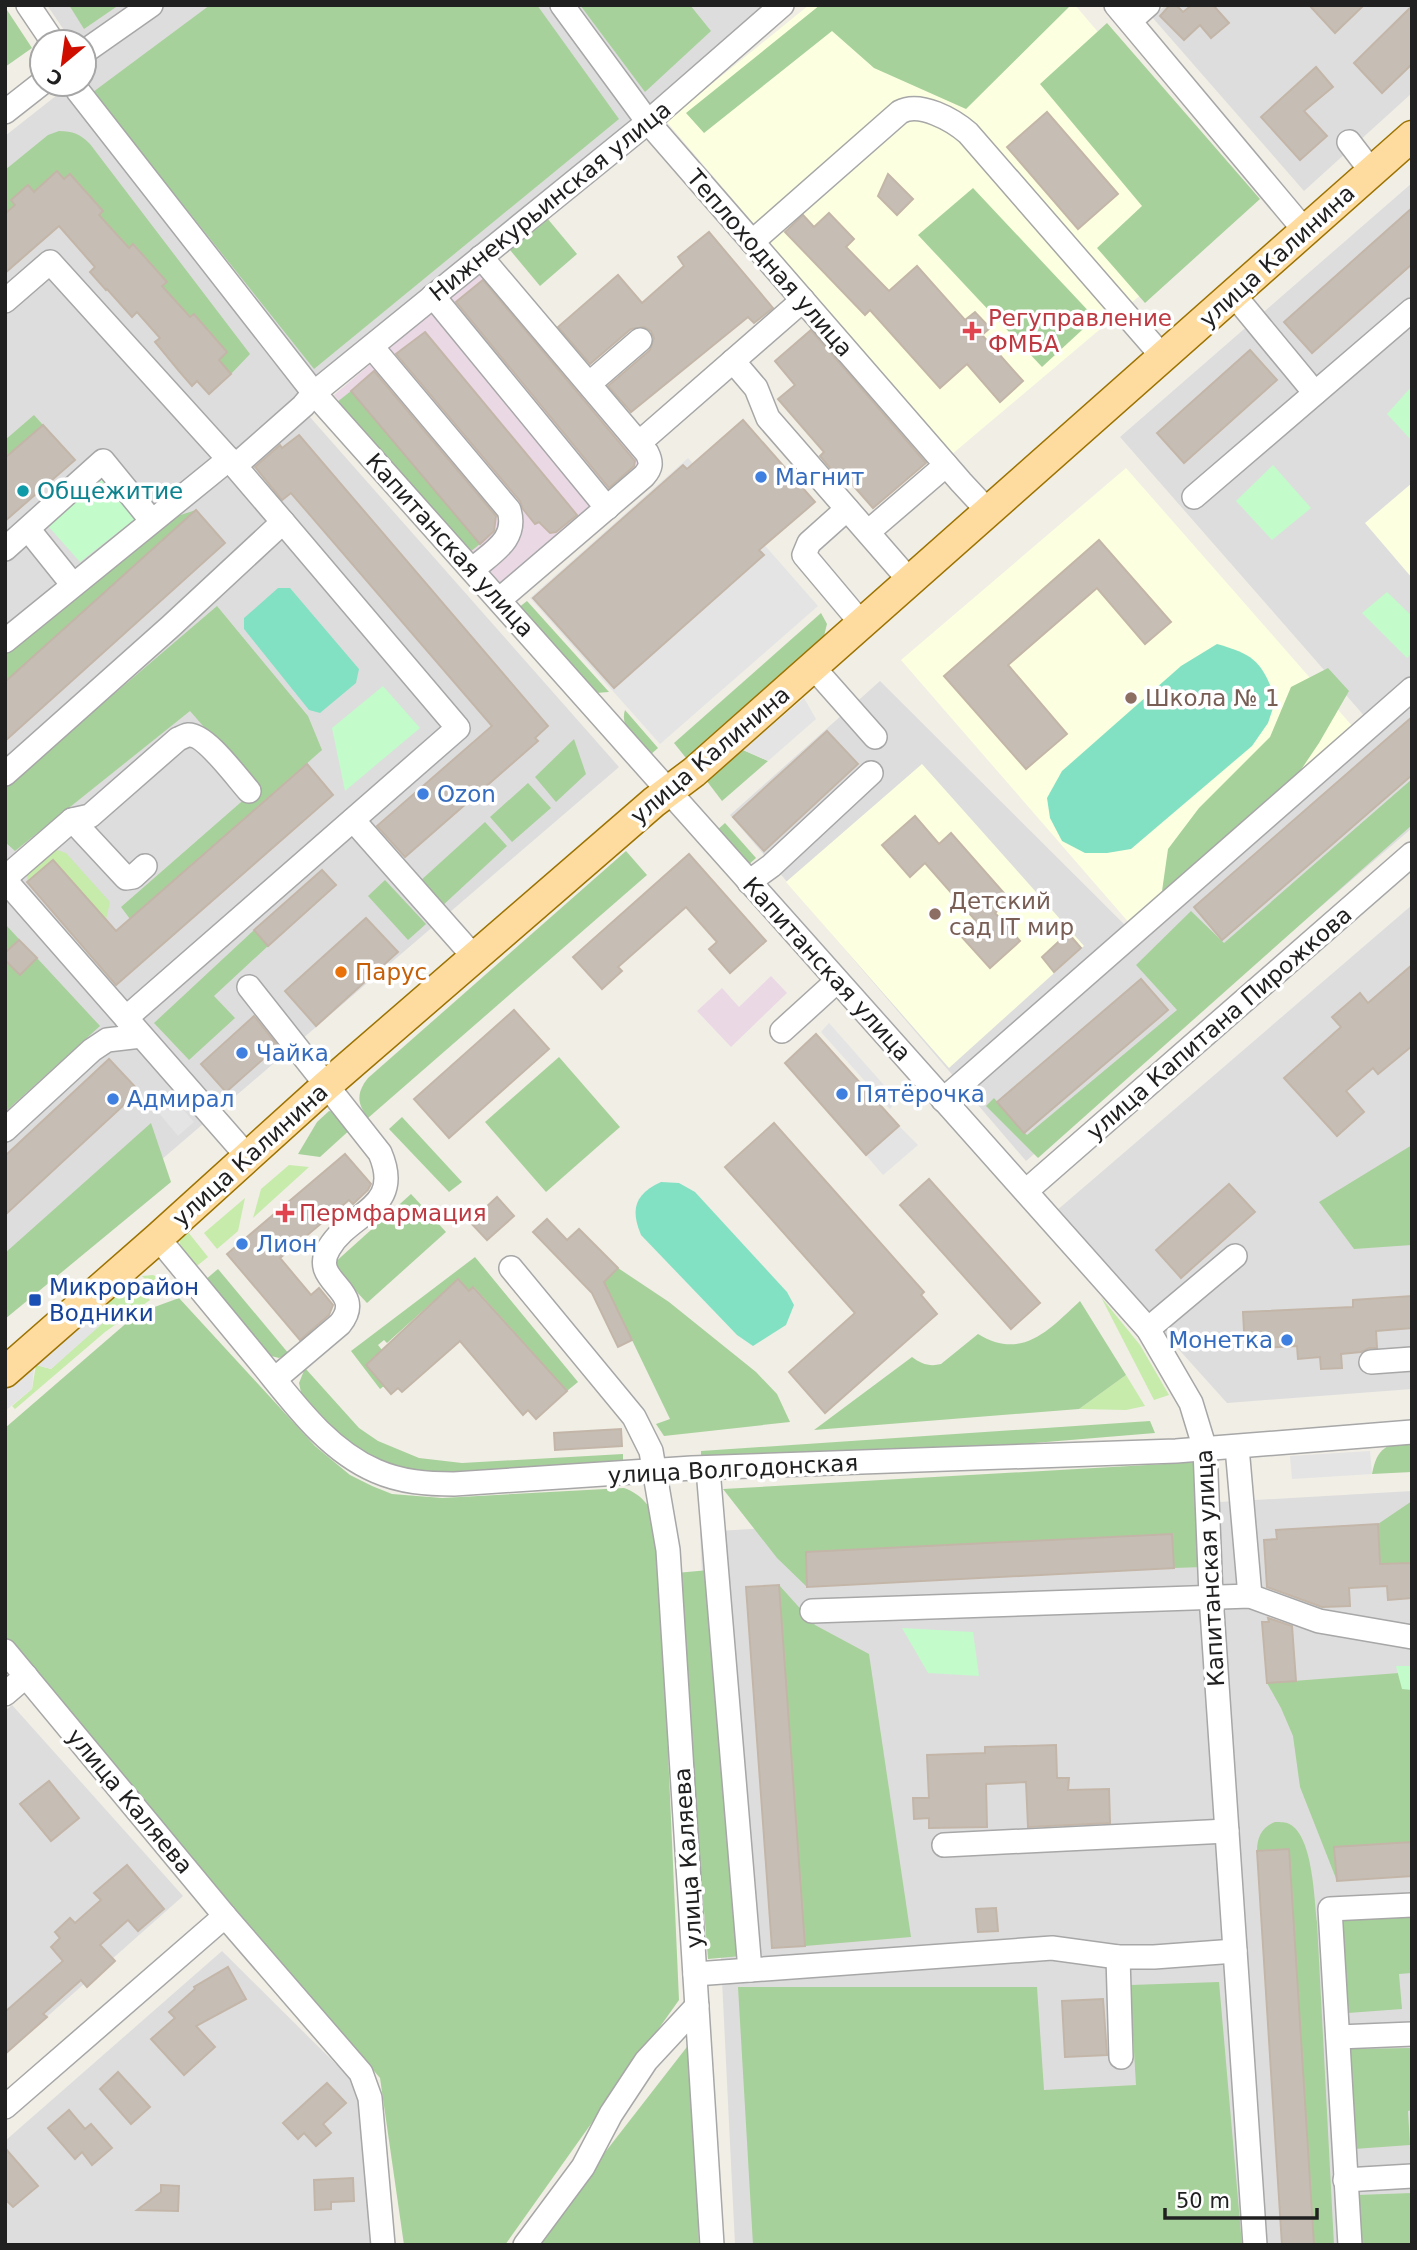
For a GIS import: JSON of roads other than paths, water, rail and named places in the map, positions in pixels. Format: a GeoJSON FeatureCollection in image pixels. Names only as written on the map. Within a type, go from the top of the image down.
{"type":"FeatureCollection","features":[{"type":"Feature","properties":{"kind":"main road","name":"улица Калинина"},"geometry":{"type":"LineString","coordinates":[[5,1372],[327,1085],[668,790],[694,772],[1412,136]]}},
{"type":"Feature","properties":{"kind":"street"},"geometry":{"type":"LineString","coordinates":[[28,5],[44,28]]}},
{"type":"Feature","properties":{"kind":"street"},"geometry":{"type":"LineString","coordinates":[[98,42],[151,5]]}},
{"type":"Feature","properties":{"kind":"street","name":"Теплоходная улица"},"geometry":{"type":"LineString","coordinates":[[562,5],[648,122],[989,512]]}},
{"type":"Feature","properties":{"kind":"street","name":"Нижнекурьинская улица"},"geometry":{"type":"LineString","coordinates":[[5,641],[152,521],[303,406],[314,393],[648,122],[782,5]]}},
{"type":"Feature","properties":{"kind":"street"},"geometry":{"type":"LineString","coordinates":[[1148,5],[1123,13],[1306,232]]}},
{"type":"Feature","properties":{"kind":"street"},"geometry":{"type":"LineString","coordinates":[[5,112],[28,94]]}},
{"type":"Feature","properties":{"kind":"street","name":"Капитанская улица"},"geometry":{"type":"LineString","coordinates":[[83,98],[314,393],[1148,1329],[1191,1403],[1205,1449],[1211,1596],[1255,2245]]}},
{"type":"Feature","properties":{"kind":"street"},"geometry":{"type":"LineString","coordinates":[[752,242],[900,112],[913,108],[921,109],[954,122],[968,133],[1163,357]]}},
{"type":"Feature","properties":{"kind":"street"},"geometry":{"type":"LineString","coordinates":[[1349,142],[1372,172]]}},
{"type":"Feature","properties":{"kind":"street"},"geometry":{"type":"LineString","coordinates":[[481,257],[639,443],[651,462],[650,470],[499,600]]}},
{"type":"Feature","properties":{"kind":"street"},"geometry":{"type":"LineString","coordinates":[[5,301],[50,262],[232,462],[458,728],[126,1018]]}},
{"type":"Feature","properties":{"kind":"street"},"geometry":{"type":"LineString","coordinates":[[1234,295],[1315,393]]}},
{"type":"Feature","properties":{"kind":"street"},"geometry":{"type":"LineString","coordinates":[[433,296],[607,508]]}},
{"type":"Feature","properties":{"kind":"street"},"geometry":{"type":"LineString","coordinates":[[639,443],[803,300]]}},
{"type":"Feature","properties":{"kind":"street"},"geometry":{"type":"LineString","coordinates":[[1194,497],[1412,310]]}},
{"type":"Feature","properties":{"kind":"street"},"geometry":{"type":"LineString","coordinates":[[589,384],[640,340]]}},
{"type":"Feature","properties":{"kind":"street"},"geometry":{"type":"LineString","coordinates":[[372,347],[509,510],[512,518],[509,535],[472,570]]}},
{"type":"Feature","properties":{"kind":"street"},"geometry":{"type":"LineString","coordinates":[[733,361],[756,387],[768,418],[910,581]]}},
{"type":"Feature","properties":{"kind":"street"},"geometry":{"type":"LineString","coordinates":[[5,549],[103,461],[152,521]]}},
{"type":"Feature","properties":{"kind":"street"},"geometry":{"type":"LineString","coordinates":[[868,533],[946,465]]}},
{"type":"Feature","properties":{"kind":"street"},"geometry":{"type":"LineString","coordinates":[[847,509],[808,543],[804,555],[862,624]]}},
{"type":"Feature","properties":{"kind":"street"},"geometry":{"type":"LineString","coordinates":[[5,774],[283,522]]}},
{"type":"Feature","properties":{"kind":"street"},"geometry":{"type":"LineString","coordinates":[[28,528],[73,586]]}},
{"type":"Feature","properties":{"kind":"street"},"geometry":{"type":"LineString","coordinates":[[813,667],[875,737]]}},
{"type":"Feature","properties":{"kind":"street"},"geometry":{"type":"LineString","coordinates":[[943,1100],[1412,689]]}},
{"type":"Feature","properties":{"kind":"street"},"geometry":{"type":"LineString","coordinates":[[247,1157],[5,879],[72,820],[90,816],[187,734],[197,736],[207,743],[249,791]]}},
{"type":"Feature","properties":{"kind":"street"},"geometry":{"type":"LineString","coordinates":[[749,882],[771,866],[871,773]]}},
{"type":"Feature","properties":{"kind":"street"},"geometry":{"type":"LineString","coordinates":[[72,820],[126,878],[133,877],[145,866]]}},
{"type":"Feature","properties":{"kind":"street"},"geometry":{"type":"LineString","coordinates":[[353,820],[475,958]]}},
{"type":"Feature","properties":{"kind":"street","name":"улица Капитана Пирожкова"},"geometry":{"type":"LineString","coordinates":[[1026,1191],[1410,860]]}},
{"type":"Feature","properties":{"kind":"street"},"geometry":{"type":"LineString","coordinates":[[782,1031],[837,981]]}},
{"type":"Feature","properties":{"kind":"street"},"geometry":{"type":"LineString","coordinates":[[249,987],[380,1153],[387,1173],[384,1193],[334,1241],[325,1256],[327,1274],[346,1297],[346,1315],[340,1324],[275,1379]]}},
{"type":"Feature","properties":{"kind":"street"},"geometry":{"type":"LineString","coordinates":[[5,1130],[92,1050],[107,1040],[141,1036]]}},
{"type":"Feature","properties":{"kind":"street","name":"улица Волгодонская"},"geometry":{"type":"LineString","coordinates":[[158,1238],[314,1426],[337,1446],[374,1471],[426,1484],[708,1469],[1205,1449],[1412,1432]]}},
{"type":"Feature","properties":{"kind":"street"},"geometry":{"type":"LineString","coordinates":[[1148,1329],[1235,1256]]}},
{"type":"Feature","properties":{"kind":"street","name":"улица Каляева"},"geometry":{"type":"LineString","coordinates":[[511,1268],[634,1417],[648,1444],[655,1472],[668,1550],[712,2245]]}},
{"type":"Feature","properties":{"kind":"street"},"geometry":{"type":"LineString","coordinates":[[1371,1362],[1412,1359]]}},
{"type":"Feature","properties":{"kind":"street"},"geometry":{"type":"LineString","coordinates":[[1237,1447],[1250,1596]]}},
{"type":"Feature","properties":{"kind":"street"},"geometry":{"type":"LineString","coordinates":[[708,1469],[750,1970]]}},
{"type":"Feature","properties":{"kind":"street"},"geometry":{"type":"LineString","coordinates":[[812,1611],[1250,1596],[1319,1621],[1412,1637]]}},
{"type":"Feature","properties":{"kind":"street","name":"улица Каляева"},"geometry":{"type":"LineString","coordinates":[[5,1651],[225,1916],[350,2059],[367,2086],[370,2098],[383,2245]]}},
{"type":"Feature","properties":{"kind":"street"},"geometry":{"type":"LineString","coordinates":[[5,1694],[26,1676]]}},
{"type":"Feature","properties":{"kind":"street"},"geometry":{"type":"LineString","coordinates":[[944,1845],[1227,1831]]}},
{"type":"Feature","properties":{"kind":"street"},"geometry":{"type":"LineString","coordinates":[[1350,2245],[1330,1909],[1412,1905]]}},
{"type":"Feature","properties":{"kind":"street"},"geometry":{"type":"LineString","coordinates":[[5,2107],[225,1916]]}},
{"type":"Feature","properties":{"kind":"street"},"geometry":{"type":"LineString","coordinates":[[695,1974],[1052,1948],[1118,1957],[1235,1951]]}},
{"type":"Feature","properties":{"kind":"street"},"geometry":{"type":"LineString","coordinates":[[1118,1957],[1121,2057]]}},
{"type":"Feature","properties":{"kind":"street"},"geometry":{"type":"LineString","coordinates":[[525,2245],[583,2167],[611,2114],[646,2061],[697,2006]]}},
{"type":"Feature","properties":{"kind":"street"},"geometry":{"type":"LineString","coordinates":[[1338,2037],[1412,2034]]}},
{"type":"Feature","properties":{"kind":"street"},"geometry":{"type":"LineString","coordinates":[[1345,2180],[1412,2176]]}},
{"type":"Feature","properties":{"kind":"place","name":"Регуправление ФМБА"},"geometry":{"type":"Point","coordinates":[972,331]}},
{"type":"Feature","properties":{"kind":"place","name":"Магнит"},"geometry":{"type":"Point","coordinates":[761,477]}},
{"type":"Feature","properties":{"kind":"place","name":"Общежитие"},"geometry":{"type":"Point","coordinates":[23,491]}},
{"type":"Feature","properties":{"kind":"place","name":"Школа № 1"},"geometry":{"type":"Point","coordinates":[1131,698]}},
{"type":"Feature","properties":{"kind":"place","name":"Ozon"},"geometry":{"type":"Point","coordinates":[423,794]}},
{"type":"Feature","properties":{"kind":"place","name":"Детский сад IT мир"},"geometry":{"type":"Point","coordinates":[935,914]}},
{"type":"Feature","properties":{"kind":"place","name":"Парус"},"geometry":{"type":"Point","coordinates":[341,972]}},
{"type":"Feature","properties":{"kind":"place","name":"Чайка"},"geometry":{"type":"Point","coordinates":[242,1053]}},
{"type":"Feature","properties":{"kind":"place","name":"Пятёрочка"},"geometry":{"type":"Point","coordinates":[842,1094]}},
{"type":"Feature","properties":{"kind":"place","name":"Адмирал"},"geometry":{"type":"Point","coordinates":[113,1099]}},
{"type":"Feature","properties":{"kind":"place","name":"Пермфармация"},"geometry":{"type":"Point","coordinates":[285,1213]}},
{"type":"Feature","properties":{"kind":"place","name":"Лион"},"geometry":{"type":"Point","coordinates":[242,1244]}},
{"type":"Feature","properties":{"kind":"place","name":"Микрорайон Водники"},"geometry":{"type":"Point","coordinates":[35,1300]}},
{"type":"Feature","properties":{"kind":"place","name":"Монетка"},"geometry":{"type":"Point","coordinates":[1287,1340]}}]}
